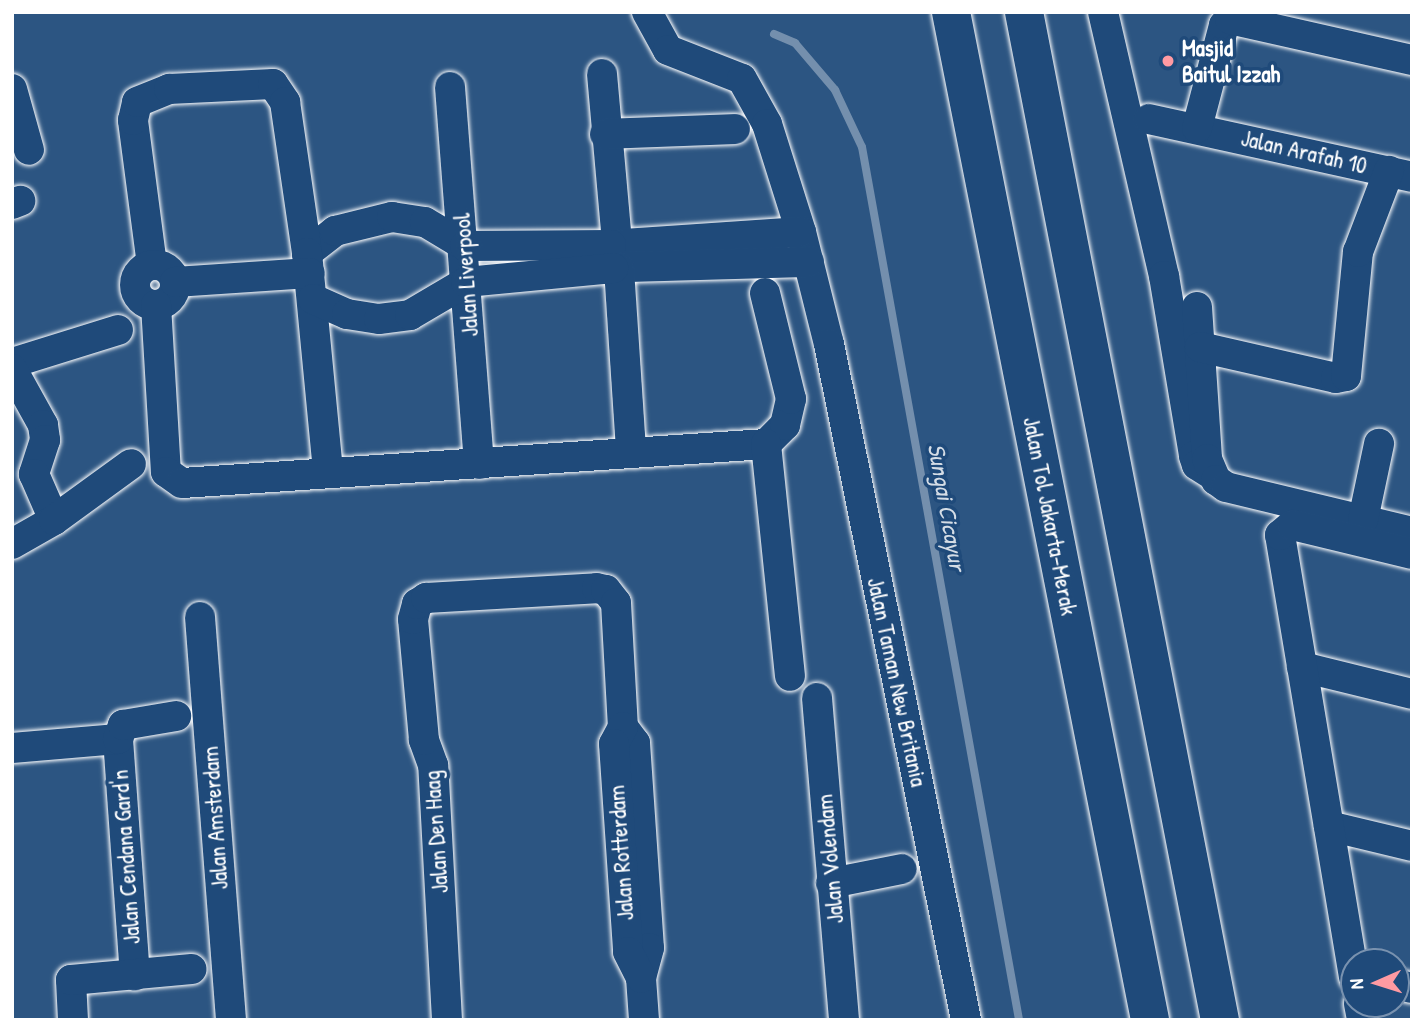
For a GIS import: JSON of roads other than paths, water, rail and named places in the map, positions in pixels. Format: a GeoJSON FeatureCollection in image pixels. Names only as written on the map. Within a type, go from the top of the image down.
{"type":"FeatureCollection","features":[{"type":"Feature","properties":{"kind":"highway","name":"Jalan Tol Jakarta–Merak"},"geometry":{"type":"LineString","coordinates":[[951,12],[1150,1020]]}},
{"type":"Feature","properties":{"kind":"highway"},"geometry":{"type":"LineString","coordinates":[[1024,12],[1220,1020]]}},
{"type":"Feature","properties":{"kind":"highway"},"geometry":{"type":"LineString","coordinates":[[1134,941],[1141,1020]]}},
{"type":"Feature","properties":{"kind":"street","name":"Jalan Taman New Britania"},"geometry":{"type":"LineString","coordinates":[[647,12],[667,50],[742,79],[767,124],[801,232],[829,344],[966,1020]]}},
{"type":"Feature","properties":{"kind":"street"},"geometry":{"type":"LineString","coordinates":[[1103,12],[1164,276],[1197,466],[1226,487],[1412,532]]}},
{"type":"Feature","properties":{"kind":"street"},"geometry":{"type":"LineString","coordinates":[[1197,128],[1224,25],[1230,19],[1412,60]]}},
{"type":"Feature","properties":{"kind":"street"},"geometry":{"type":"LineString","coordinates":[[602,74],[631,450]]}},
{"type":"Feature","properties":{"kind":"street"},"geometry":{"type":"LineString","coordinates":[[328,472],[310,275],[283,94],[269,82],[151,94],[133,110],[163,274],[170,298],[156,305],[166,472],[172,481],[182,484],[328,472],[479,464],[631,450],[766,444],[785,425],[791,399],[765,293]]}},
{"type":"Feature","properties":{"kind":"street","name":"Jalan Liverpool"},"geometry":{"type":"LineString","coordinates":[[450,87],[465,246],[479,464]]}},
{"type":"Feature","properties":{"kind":"street"},"geometry":{"type":"LineString","coordinates":[[12,89],[29,150]]}},
{"type":"Feature","properties":{"kind":"street","name":"Jalan Arafah 10"},"geometry":{"type":"LineString","coordinates":[[1149,119],[1400,174]]}},
{"type":"Feature","properties":{"kind":"street"},"geometry":{"type":"LineString","coordinates":[[605,134],[735,129]]}},
{"type":"Feature","properties":{"kind":"street"},"geometry":{"type":"LineString","coordinates":[[1200,347],[1336,378],[1346,376],[1358,252],[1400,174]]}},
{"type":"Feature","properties":{"kind":"street"},"geometry":{"type":"LineString","coordinates":[[310,275],[335,231],[391,217],[425,222],[465,246],[618,256],[809,262]]}},
{"type":"Feature","properties":{"kind":"street"},"geometry":{"type":"LineString","coordinates":[[163,274],[310,275],[346,314],[379,319],[410,316],[466,282],[618,256],[801,232]]}},
{"type":"Feature","properties":{"kind":"street"},"geometry":{"type":"LineString","coordinates":[[1197,307],[1210,473]]}},
{"type":"Feature","properties":{"kind":"street"},"geometry":{"type":"LineString","coordinates":[[12,363],[118,330]]}},
{"type":"Feature","properties":{"kind":"street"},"geometry":{"type":"LineString","coordinates":[[12,369],[43,425],[45,440],[34,474],[54,520]]}},
{"type":"Feature","properties":{"kind":"street"},"geometry":{"type":"LineString","coordinates":[[766,444],[790,676]]}},
{"type":"Feature","properties":{"kind":"street"},"geometry":{"type":"LineString","coordinates":[[1363,520],[1378,444]]}},
{"type":"Feature","properties":{"kind":"street"},"geometry":{"type":"LineString","coordinates":[[12,544],[54,520],[131,464]]}},
{"type":"Feature","properties":{"kind":"street"},"geometry":{"type":"LineString","coordinates":[[1349,948],[1280,544],[1285,527],[1292,524],[1412,554]]}},
{"type":"Feature","properties":{"kind":"street","name":"Jalan Den Haag"},"geometry":{"type":"LineString","coordinates":[[447,1020],[433,765],[424,740],[412,619],[417,604],[426,597],[597,588],[611,595]]}},
{"type":"Feature","properties":{"kind":"street","name":"Jalan Rotterdam"},"geometry":{"type":"LineString","coordinates":[[611,595],[617,610],[623,727],[614,744],[628,952],[641,978],[644,1020]]}},
{"type":"Feature","properties":{"kind":"street","name":"Jalan Amsterdam"},"geometry":{"type":"LineString","coordinates":[[200,617],[230,1020]]}},
{"type":"Feature","properties":{"kind":"street"},"geometry":{"type":"LineString","coordinates":[[1302,667],[1412,694]]}},
{"type":"Feature","properties":{"kind":"street","name":"Jalan Volendam"},"geometry":{"type":"LineString","coordinates":[[817,698],[845,1020]]}},
{"type":"Feature","properties":{"kind":"street","name":"Jalan Cendana Gard'n"},"geometry":{"type":"LineString","coordinates":[[135,975],[118,739],[123,725],[176,716]]}},
{"type":"Feature","properties":{"kind":"street","name":"Jalan Cendana Gard'n"},"geometry":{"type":"LineString","coordinates":[[12,748],[118,739]]}},
{"type":"Feature","properties":{"kind":"street"},"geometry":{"type":"LineString","coordinates":[[1329,826],[1412,846]]}},
{"type":"Feature","properties":{"kind":"street"},"geometry":{"type":"LineString","coordinates":[[831,883],[902,869]]}},
{"type":"Feature","properties":{"kind":"street","name":"Jalan Cendana Gard'n"},"geometry":{"type":"LineString","coordinates":[[73,1020],[71,980],[191,969]]}},
{"type":"Feature","properties":{"kind":"waterway","name":"Sungai Cicayur"},"geometry":{"type":"LineString","coordinates":[[774,34],[795,43],[835,90],[862,147],[1019,1020]]}},
{"type":"Feature","properties":{"kind":"place","name":"Masjid Baitul Izzah"},"geometry":{"type":"Point","coordinates":[1168,61]}}]}
